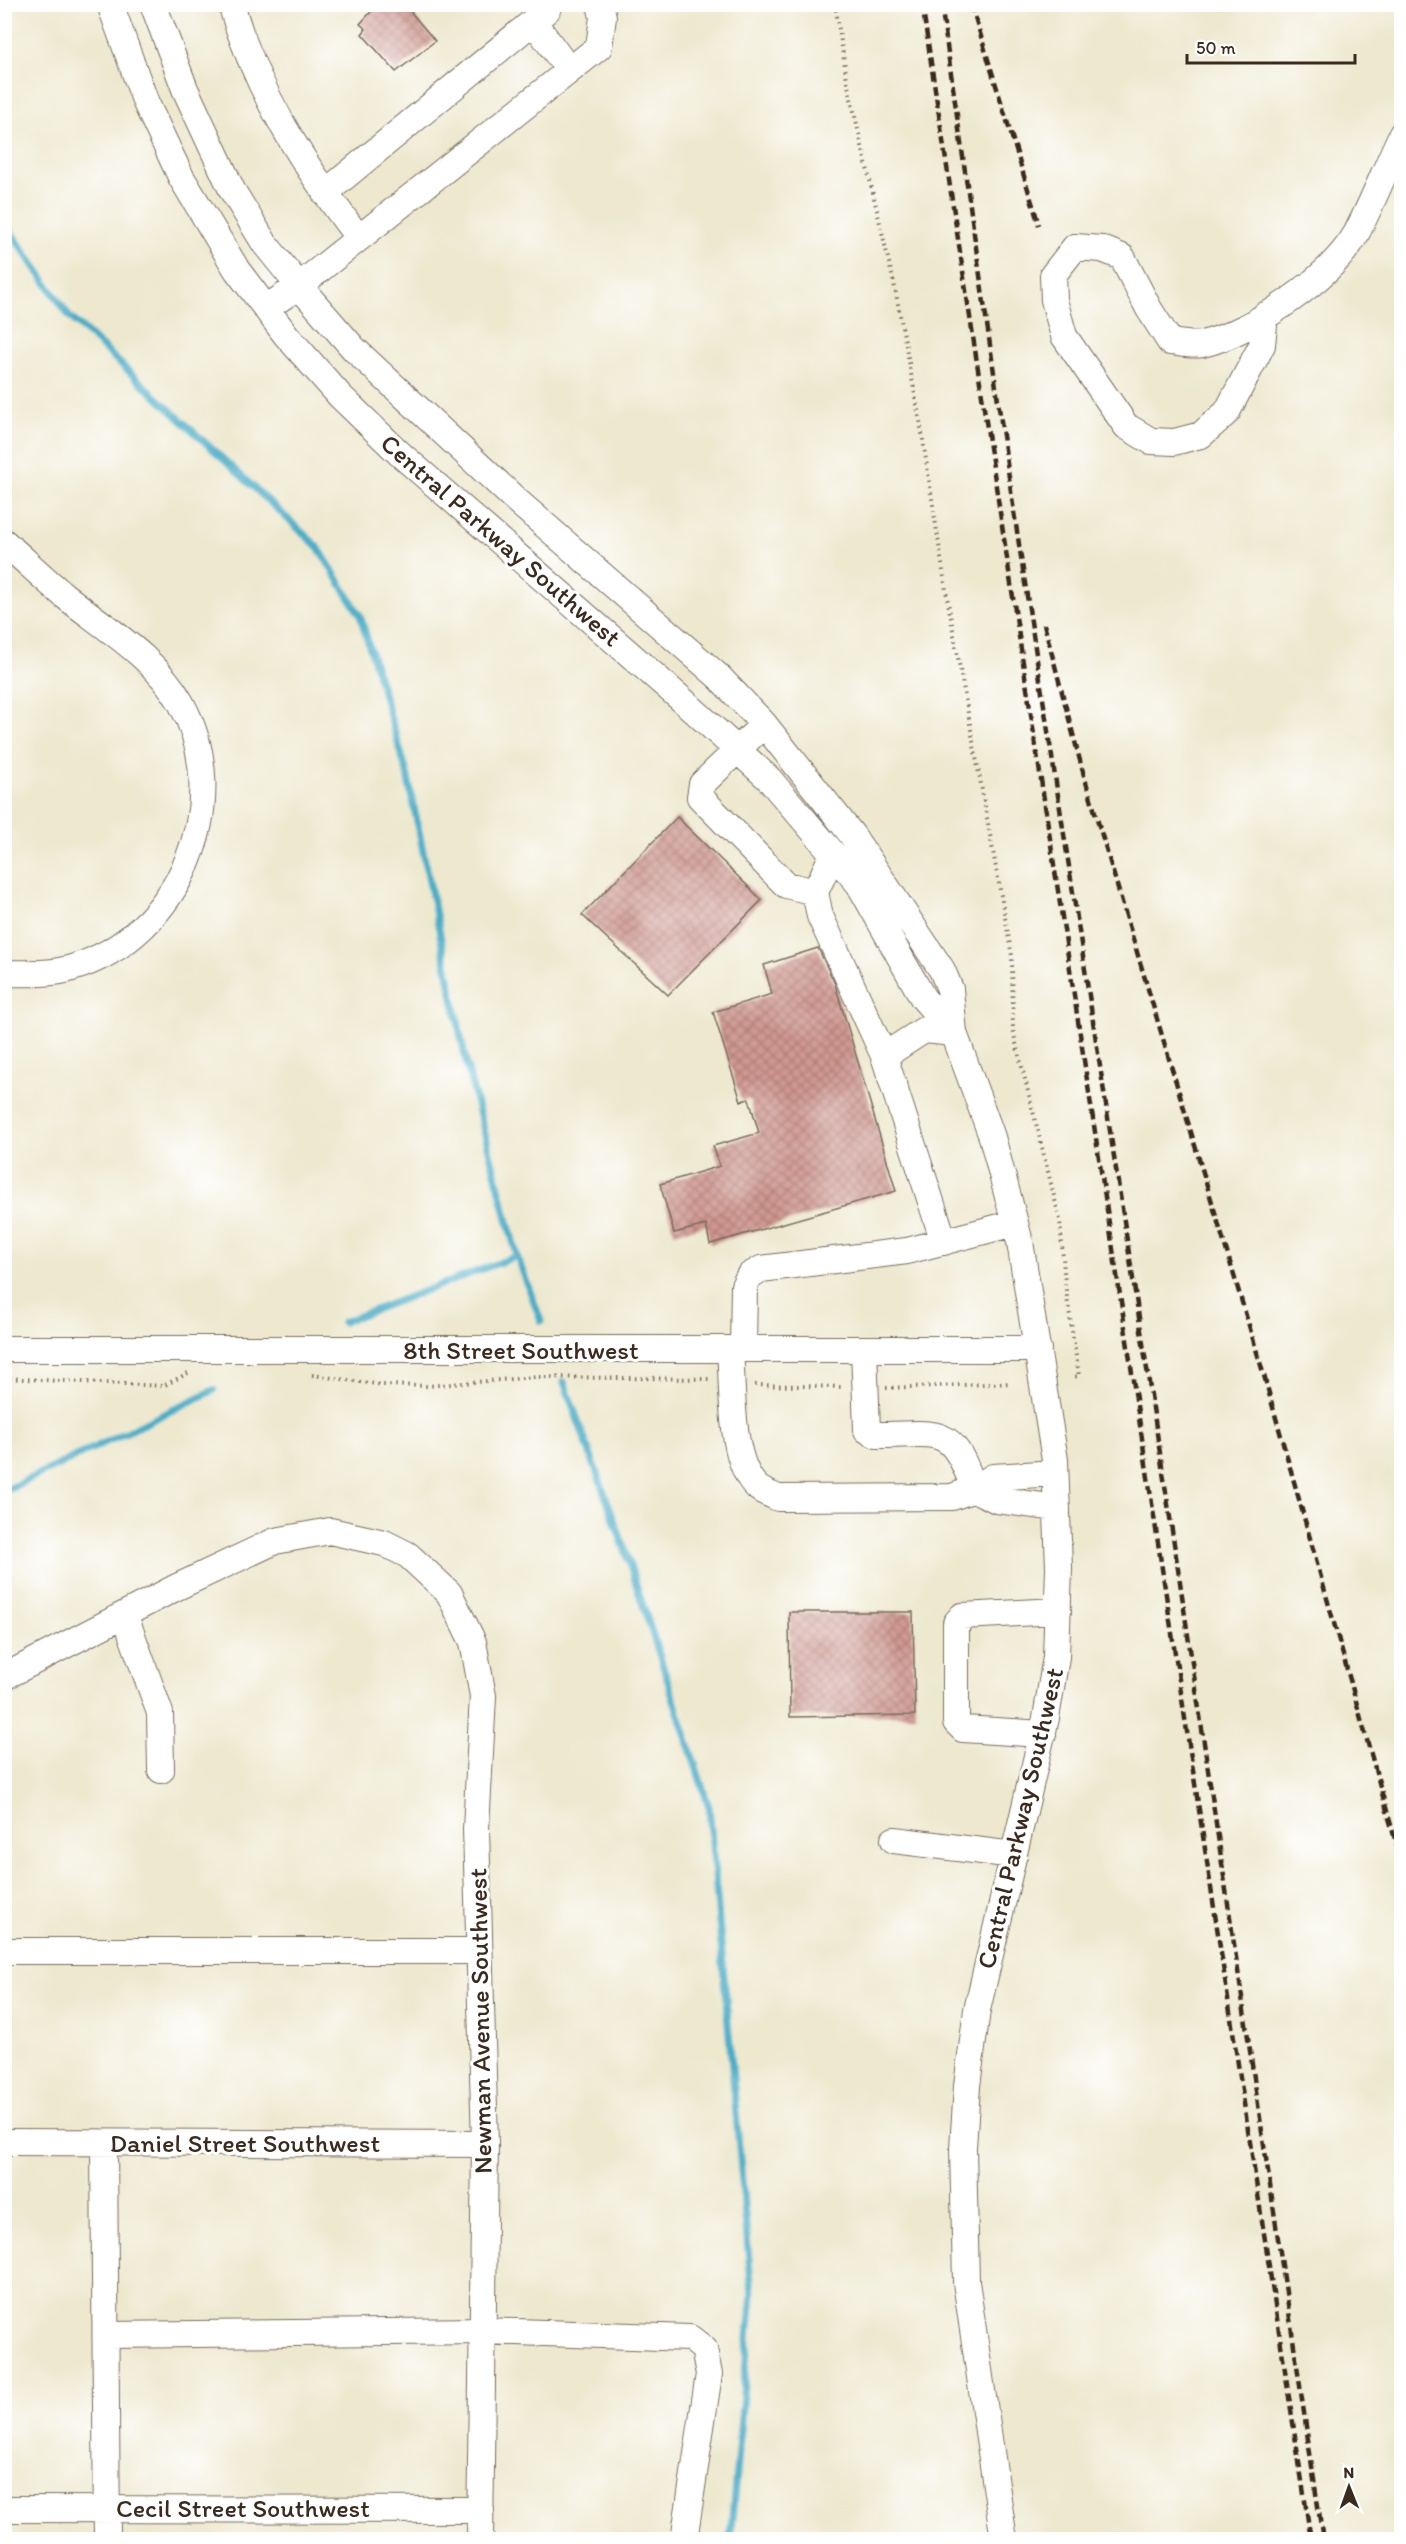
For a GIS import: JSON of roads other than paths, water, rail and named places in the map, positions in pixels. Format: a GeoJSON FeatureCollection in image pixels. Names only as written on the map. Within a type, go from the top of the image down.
{"type":"FeatureCollection","features":[{"type":"Feature","properties":{"kind":"street","name":"Central Parkway Southwest"},"geometry":{"type":"LineString","coordinates":[[110,4],[146,103],[181,177],[237,270],[267,308],[340,396],[399,453],[769,779],[859,884],[923,998],[954,1033]]}},
{"type":"Feature","properties":{"kind":"street","name":"Central Parkway Southwest"},"geometry":{"type":"LineString","coordinates":[[153,4],[185,89],[232,190],[265,244],[362,357],[526,509],[719,677],[764,724],[852,835],[942,970],[950,989],[954,1033],[992,1137],[1015,1223],[1038,1349],[1055,1473],[1057,1508],[1056,1657],[1043,1734],[976,2010],[967,2086],[962,2194],[966,2282],[1004,2540]]}},
{"type":"Feature","properties":{"kind":"street"},"geometry":{"type":"LineString","coordinates":[[231,4],[238,29],[277,118],[325,194],[358,237]]}},
{"type":"Feature","properties":{"kind":"street"},"geometry":{"type":"LineString","coordinates":[[267,308],[299,286],[599,47],[603,17],[600,4]]}},
{"type":"Feature","properties":{"kind":"street"},"geometry":{"type":"LineString","coordinates":[[325,194],[539,13],[569,70]]}},
{"type":"Feature","properties":{"kind":"street"},"geometry":{"type":"LineString","coordinates":[[1265,315],[1262,345],[1227,412],[1200,435],[1174,442],[1150,441],[1126,426],[1064,336],[1054,300],[1053,275],[1075,247],[1102,249],[1122,257],[1149,309],[1170,342],[1200,345],[1235,332],[1265,315],[1325,274],[1355,235],[1401,134]]}},
{"type":"Feature","properties":{"kind":"street"},"geometry":{"type":"LineString","coordinates":[[4,542],[63,594],[147,661],[165,680],[181,702],[193,727],[203,781],[202,808],[188,861],[162,908],[143,927],[121,944],[72,968],[44,974],[4,973]]}},
{"type":"Feature","properties":{"kind":"street"},"geometry":{"type":"LineString","coordinates":[[764,724],[702,784],[700,796],[786,885],[814,892]]}},
{"type":"Feature","properties":{"kind":"street"},"geometry":{"type":"LineString","coordinates":[[833,854],[814,892],[820,916],[884,1056],[944,1242]]}},
{"type":"Feature","properties":{"kind":"street"},"geometry":{"type":"LineString","coordinates":[[884,1056],[924,1030],[954,1033]]}},
{"type":"Feature","properties":{"kind":"street"},"geometry":{"type":"LineString","coordinates":[[1015,1223],[907,1251],[761,1269],[749,1276],[744,1286],[733,1381],[737,1436],[743,1463],[757,1487],[778,1498],[952,1497],[974,1489],[993,1477],[1055,1473]]}},
{"type":"Feature","properties":{"kind":"street","name":"8th Street Southwest"},"geometry":{"type":"LineString","coordinates":[[4,1349],[1038,1349]]}},
{"type":"Feature","properties":{"kind":"street"},"geometry":{"type":"LineString","coordinates":[[864,1349],[867,1430],[876,1435],[940,1435],[955,1445],[964,1460],[974,1489],[997,1500],[1057,1508]]}},
{"type":"Feature","properties":{"kind":"street","name":"Newman Avenue Southwest"},"geometry":{"type":"LineString","coordinates":[[4,1677],[175,1588],[275,1541],[330,1531],[384,1543],[408,1555],[449,1593],[473,1642],[483,1696],[476,1829],[485,2144],[480,2540]]}},
{"type":"Feature","properties":{"kind":"street"},"geometry":{"type":"LineString","coordinates":[[1043,1734],[963,1729],[956,1722],[956,1623],[962,1616],[1058,1611]]}},
{"type":"Feature","properties":{"kind":"street"},"geometry":{"type":"LineString","coordinates":[[125,1616],[160,1713],[161,1770]]}},
{"type":"Feature","properties":{"kind":"street"},"geometry":{"type":"LineString","coordinates":[[894,1840],[1014,1855]]}},
{"type":"Feature","properties":{"kind":"street"},"geometry":{"type":"LineString","coordinates":[[4,1951],[479,1952]]}},
{"type":"Feature","properties":{"kind":"street","name":"Daniel Street Southwest"},"geometry":{"type":"LineString","coordinates":[[4,2142],[485,2144]]}},
{"type":"Feature","properties":{"kind":"street"},"geometry":{"type":"LineString","coordinates":[[104,2143],[107,2540]]}},
{"type":"Feature","properties":{"kind":"street"},"geometry":{"type":"LineString","coordinates":[[106,2335],[483,2331],[690,2338],[704,2349],[710,2374],[684,2540]]}},
{"type":"Feature","properties":{"kind":"street","name":"Cecil Street Southwest"},"geometry":{"type":"LineString","coordinates":[[4,2509],[107,2507],[481,2510]]}},
{"type":"Feature","properties":{"kind":"waterway"},"geometry":{"type":"LineString","coordinates":[[4,222],[69,316],[318,547],[360,615],[407,773],[467,1066],[517,1256],[541,1321]]}},
{"type":"Feature","properties":{"kind":"waterway"},"geometry":{"type":"LineString","coordinates":[[343,1322],[517,1256]]}},
{"type":"Feature","properties":{"kind":"waterway"},"geometry":{"type":"LineString","coordinates":[[564,1382],[625,1550],[709,1807],[752,2294],[730,2540]]}},
{"type":"Feature","properties":{"kind":"waterway"},"geometry":{"type":"LineString","coordinates":[[4,1491],[214,1390]]}},
{"type":"Feature","properties":{"kind":"railway"},"geometry":{"type":"LineString","coordinates":[[922,4],[1311,2540]]}},
{"type":"Feature","properties":{"kind":"railway"},"geometry":{"type":"LineString","coordinates":[[941,4],[1014,512],[1180,1582],[1323,2540]]}},
{"type":"Feature","properties":{"kind":"railway"},"geometry":{"type":"LineString","coordinates":[[971,4],[1039,225]]}},
{"type":"Feature","properties":{"kind":"railway"},"geometry":{"type":"LineString","coordinates":[[1044,624],[1083,772],[1265,1379],[1402,1864]]}}]}
